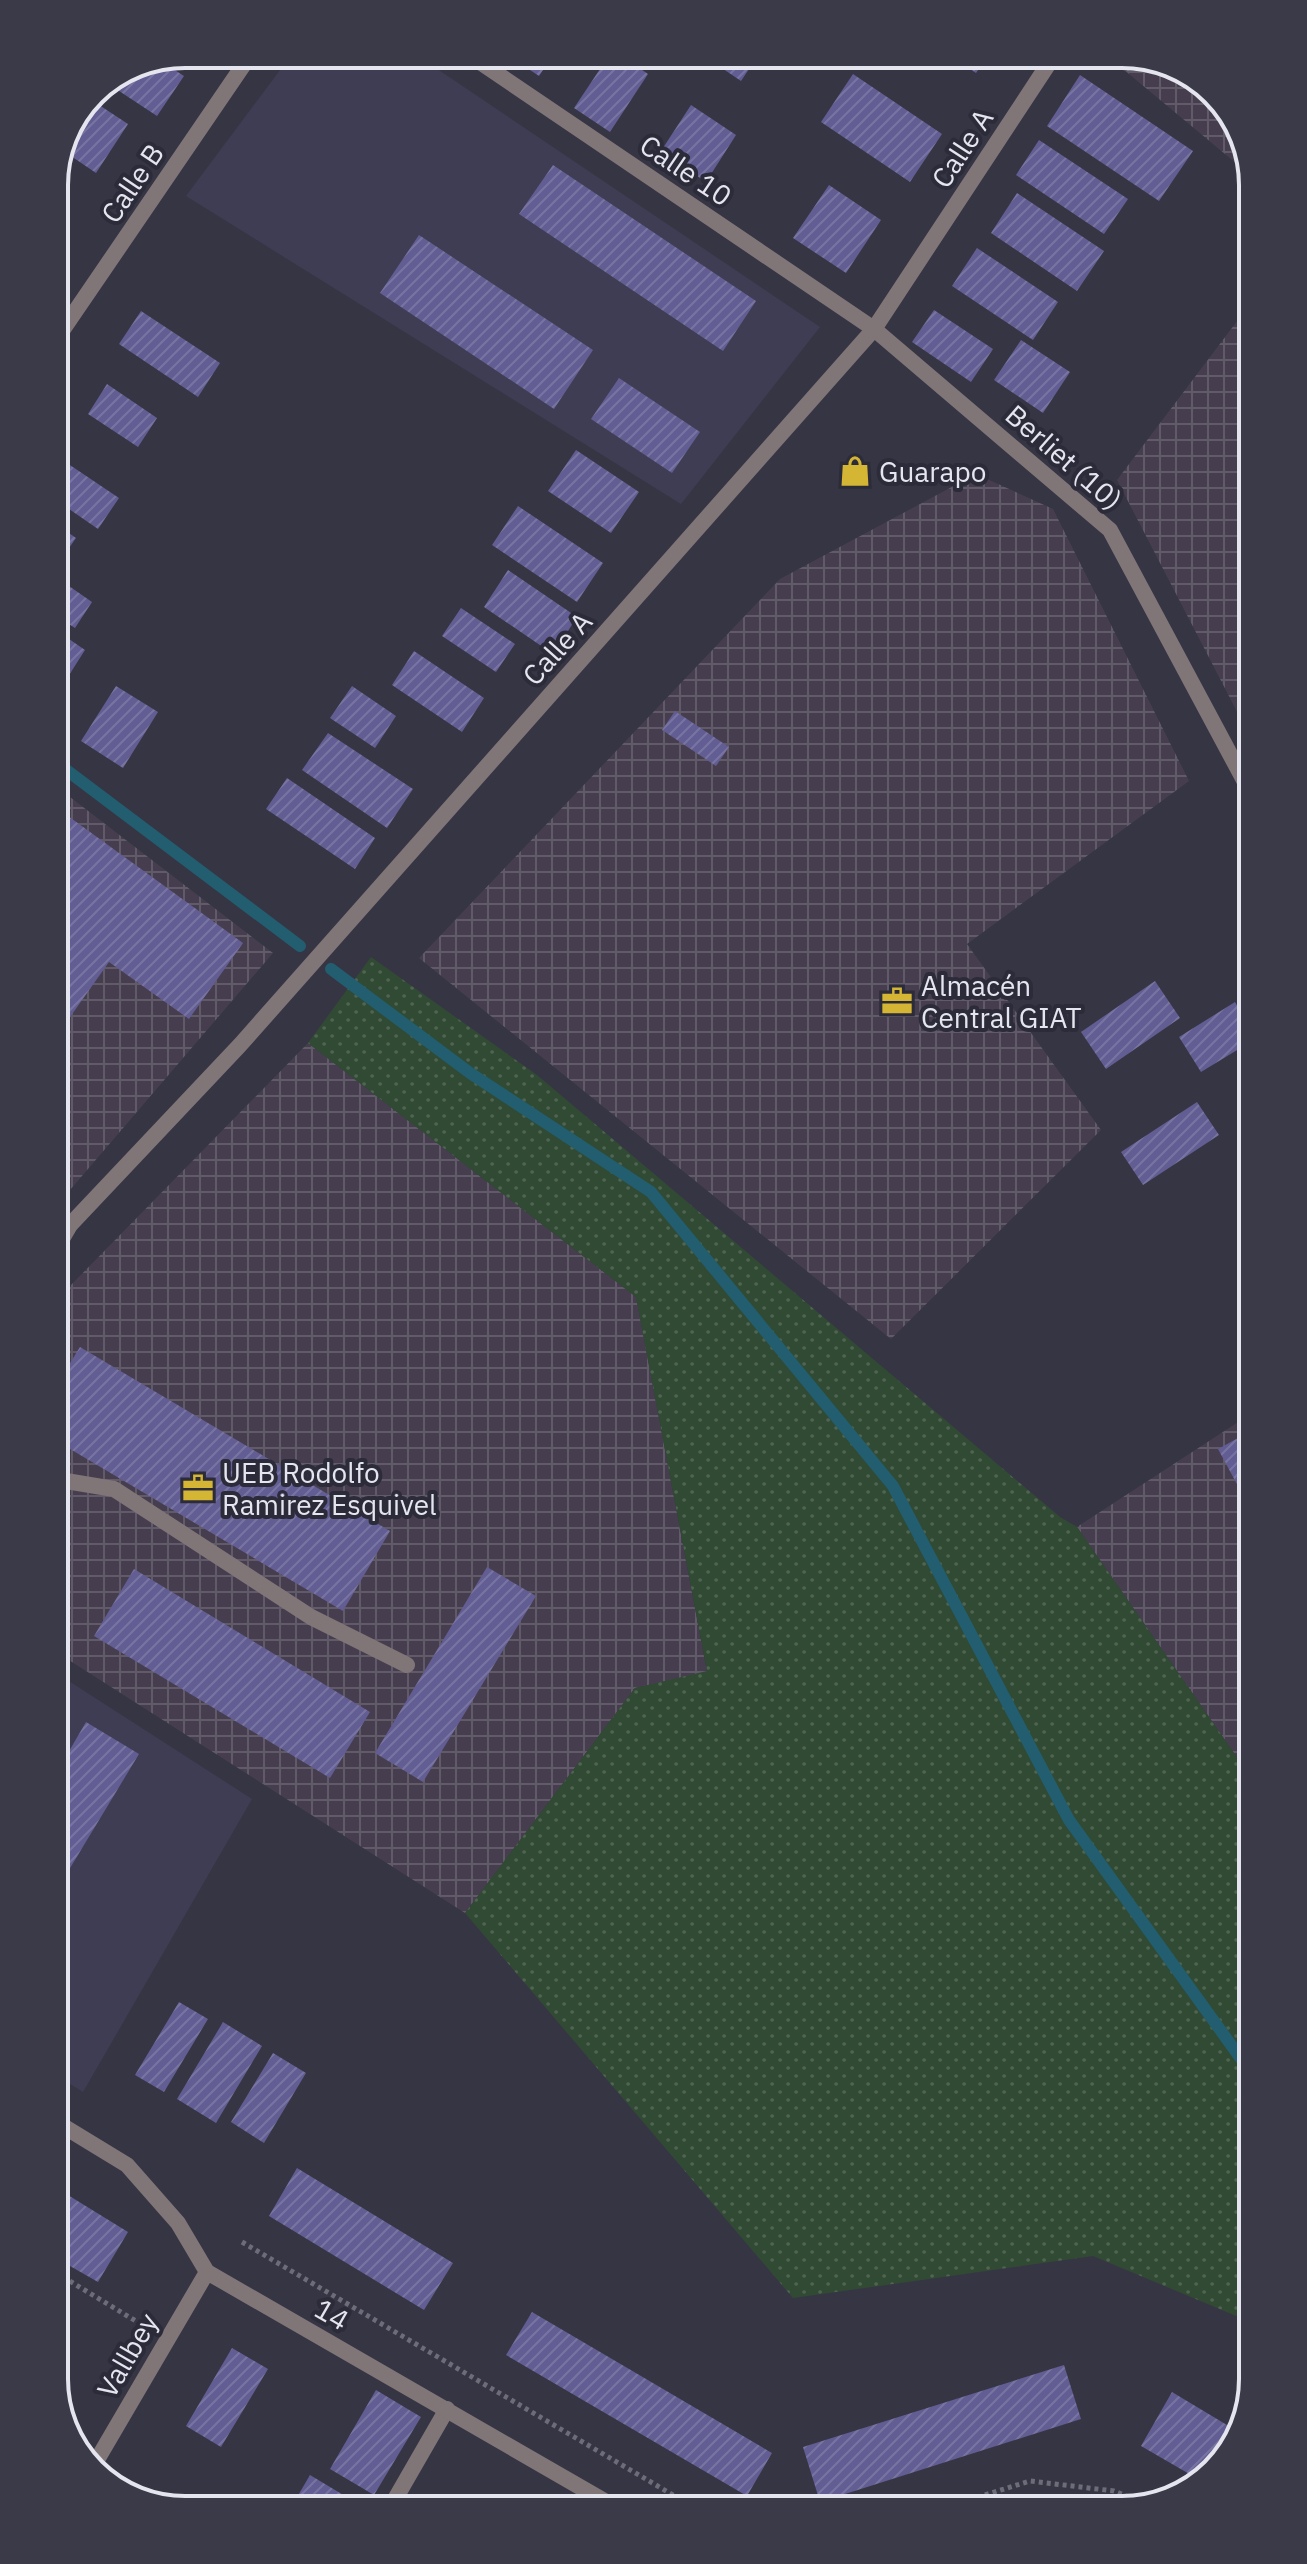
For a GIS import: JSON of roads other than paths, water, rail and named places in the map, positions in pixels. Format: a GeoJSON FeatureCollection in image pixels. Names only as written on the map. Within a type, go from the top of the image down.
{"type":"FeatureCollection","features":[{"type":"Feature","properties":{"kind":"street","name":"Calle B"},"geometry":{"type":"LineString","coordinates":[[68,322],[241,68]]}},
{"type":"Feature","properties":{"kind":"street","name":"Calle 10"},"geometry":{"type":"LineString","coordinates":[[489,68],[874,329]]}},
{"type":"Feature","properties":{"kind":"street","name":"Calle A"},"geometry":{"type":"LineString","coordinates":[[68,1217],[250,1034],[874,329],[1046,68]]}},
{"type":"Feature","properties":{"kind":"street","name":"Berliet (10)"},"geometry":{"type":"LineString","coordinates":[[874,329],[1110,530],[1239,771]]}},
{"type":"Feature","properties":{"kind":"street"},"geometry":{"type":"LineString","coordinates":[[68,1481],[114,1489],[311,1617],[407,1665]]}},
{"type":"Feature","properties":{"kind":"street","name":"14"},"geometry":{"type":"LineString","coordinates":[[68,2129],[127,2165],[178,2223],[207,2272],[596,2496]]}},
{"type":"Feature","properties":{"kind":"street","name":"Vallbey"},"geometry":{"type":"LineString","coordinates":[[98,2457],[207,2272]]}},
{"type":"Feature","properties":{"kind":"street"},"geometry":{"type":"LineString","coordinates":[[397,2496],[447,2409]]}},
{"type":"Feature","properties":{"kind":"waterway"},"geometry":{"type":"LineString","coordinates":[[68,771],[300,946]]}},
{"type":"Feature","properties":{"kind":"waterway"},"geometry":{"type":"LineString","coordinates":[[331,969],[470,1073],[651,1192],[893,1486],[1069,1820],[1239,2056]]}},
{"type":"Feature","properties":{"kind":"place","name":"Guarapo"},"geometry":{"type":"Point","coordinates":[855,471]}},
{"type":"Feature","properties":{"kind":"place","name":"Almacén Central GIAT"},"geometry":{"type":"Point","coordinates":[897,1001]}},
{"type":"Feature","properties":{"kind":"place","name":"UEB Rodolfo Ramirez Esquivel"},"geometry":{"type":"Point","coordinates":[198,1488]}}]}
